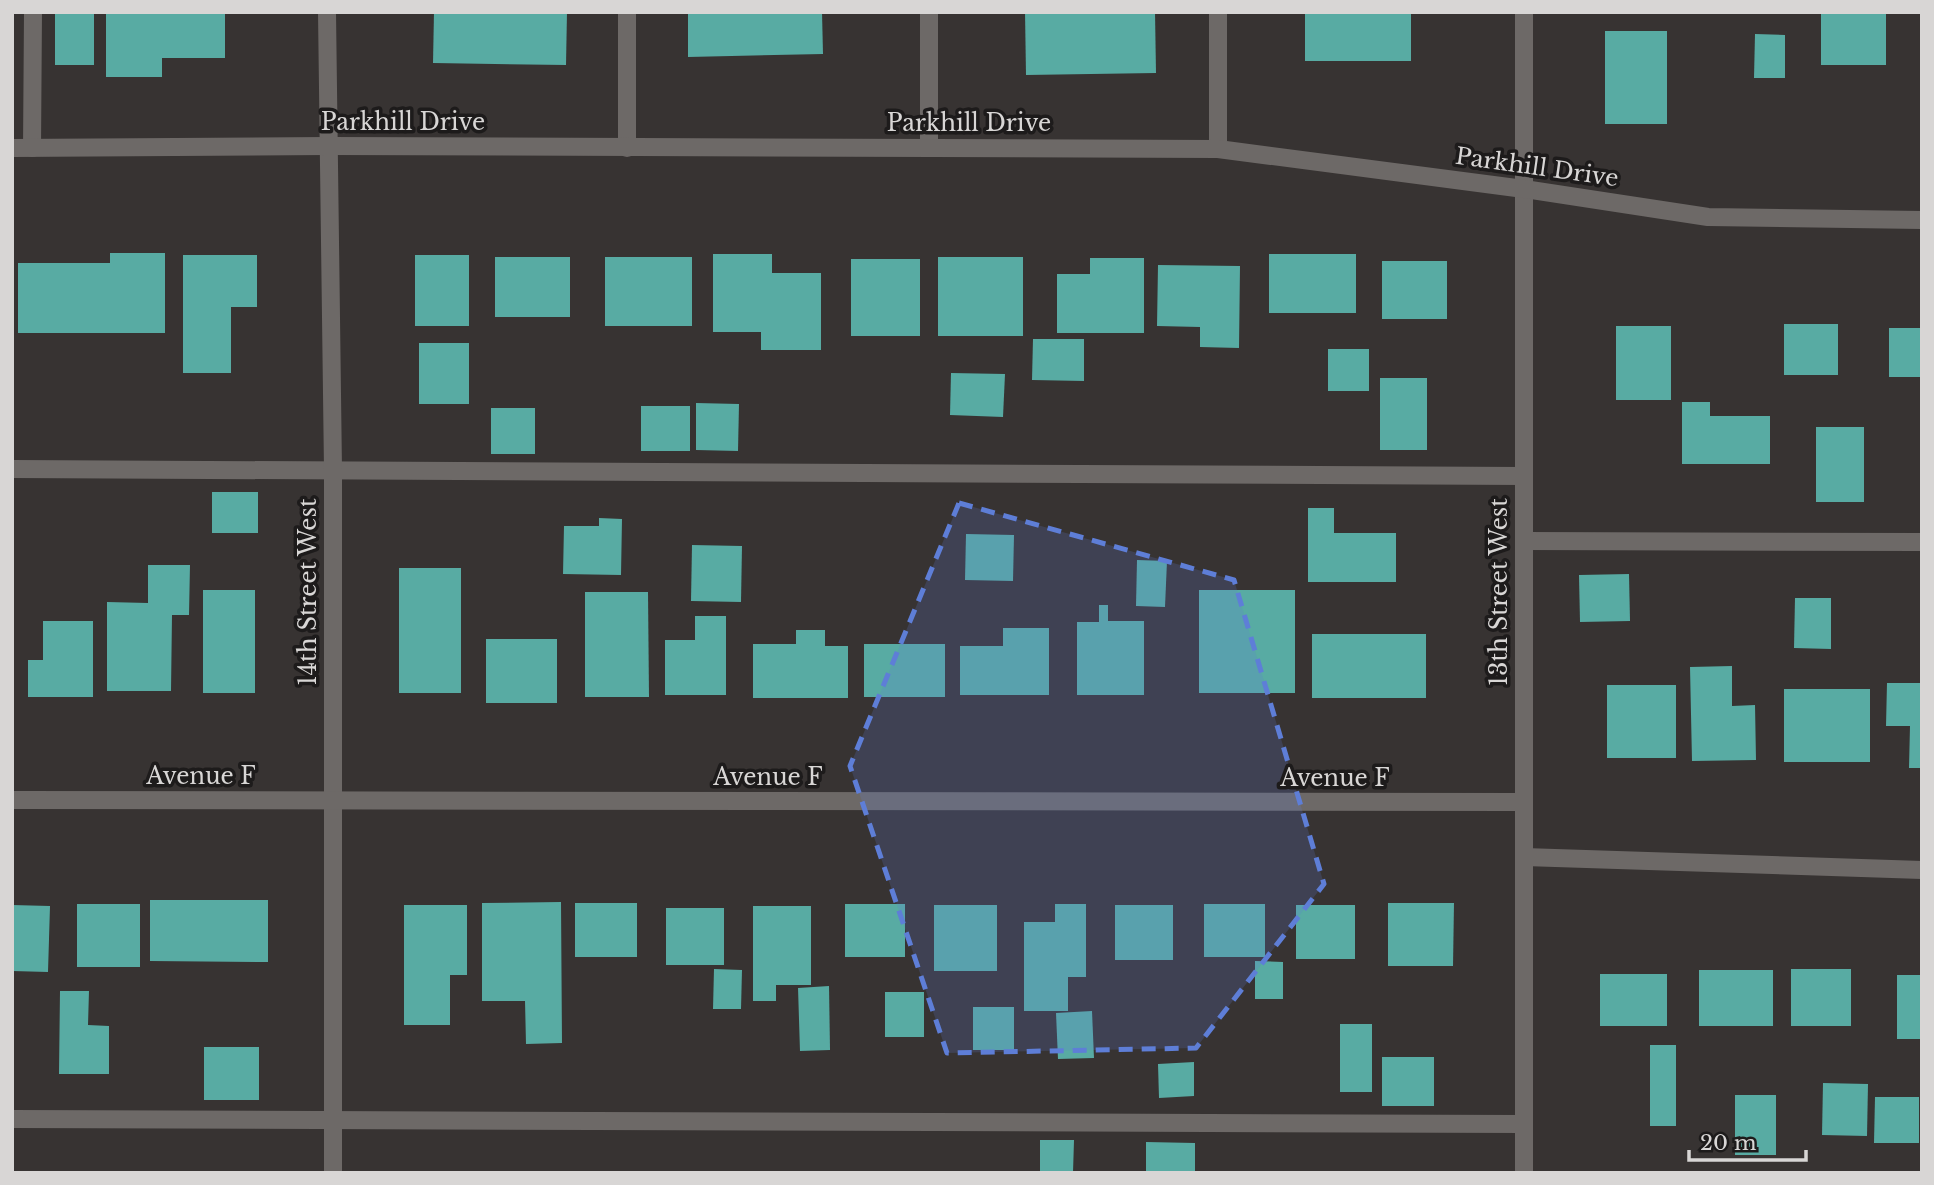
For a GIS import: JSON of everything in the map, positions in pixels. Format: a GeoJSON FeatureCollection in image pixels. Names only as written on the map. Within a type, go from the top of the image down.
{"type":"FeatureCollection","features":[{"type":"Feature","properties":{"kind":"street"},"geometry":{"type":"LineString","coordinates":[[32,148],[33,12]]}},
{"type":"Feature","properties":{"kind":"street","name":"14th Street West"},"geometry":{"type":"LineString","coordinates":[[327,12],[333,470],[332,1173]]}},
{"type":"Feature","properties":{"kind":"street"},"geometry":{"type":"LineString","coordinates":[[627,12],[627,148]]}},
{"type":"Feature","properties":{"kind":"street"},"geometry":{"type":"LineString","coordinates":[[929,12],[929,147]]}},
{"type":"Feature","properties":{"kind":"street"},"geometry":{"type":"LineString","coordinates":[[1218,12],[1218,149]]}},
{"type":"Feature","properties":{"kind":"street","name":"13th Street West"},"geometry":{"type":"LineString","coordinates":[[1524,12],[1524,1173]]}},
{"type":"Feature","properties":{"kind":"street","name":"Parkhill Drive"},"geometry":{"type":"LineString","coordinates":[[12,148],[328,146],[1218,149],[1524,189],[1708,218],[1922,220]]}},
{"type":"Feature","properties":{"kind":"street"},"geometry":{"type":"LineString","coordinates":[[12,469],[1524,476]]}},
{"type":"Feature","properties":{"kind":"street"},"geometry":{"type":"LineString","coordinates":[[1524,541],[1922,542]]}},
{"type":"Feature","properties":{"kind":"street","name":"Avenue F"},"geometry":{"type":"LineString","coordinates":[[12,800],[1523,802]]}},
{"type":"Feature","properties":{"kind":"street"},"geometry":{"type":"LineString","coordinates":[[1524,857],[1922,870]]}},
{"type":"Feature","properties":{"kind":"street"},"geometry":{"type":"LineString","coordinates":[[12,1119],[1524,1124]]}},
{"type":"Feature","properties":{"kind":"highlighted area"},"geometry":{"type":"Polygon","coordinates":[[[959,503],[1234,580],[1324,884],[1196,1048],[947,1053],[850,766],[959,503]]]}},
{"type":"Feature","properties":{"kind":"building"},"geometry":{"type":"Polygon","coordinates":[[[106,12],[225,12],[225,58],[162,58],[162,77],[106,77],[106,12]]]}},
{"type":"Feature","properties":{"kind":"building"},"geometry":{"type":"Polygon","coordinates":[[[434,12],[567,12],[566,65],[433,63],[434,12]]]}},
{"type":"Feature","properties":{"kind":"building"},"geometry":{"type":"Polygon","coordinates":[[[688,12],[822,12],[823,54],[688,57],[688,12]]]}},
{"type":"Feature","properties":{"kind":"building"},"geometry":{"type":"Polygon","coordinates":[[[1025,12],[1155,12],[1156,73],[1026,75],[1025,12]]]}},
{"type":"Feature","properties":{"kind":"building"},"geometry":{"type":"Polygon","coordinates":[[[1305,12],[1411,12],[1411,61],[1305,61],[1305,12]]]}},
{"type":"Feature","properties":{"kind":"building"},"geometry":{"type":"Polygon","coordinates":[[[1821,12],[1886,12],[1886,65],[1821,65],[1821,12]]]}},
{"type":"Feature","properties":{"kind":"building"},"geometry":{"type":"Polygon","coordinates":[[[55,13],[94,13],[94,65],[55,65],[55,13]]]}},
{"type":"Feature","properties":{"kind":"building"},"geometry":{"type":"Polygon","coordinates":[[[1605,31],[1667,31],[1667,124],[1605,124],[1605,31]]]}},
{"type":"Feature","properties":{"kind":"building"},"geometry":{"type":"Polygon","coordinates":[[[1755,34],[1785,35],[1785,78],[1754,78],[1755,34]]]}},
{"type":"Feature","properties":{"kind":"building"},"geometry":{"type":"Polygon","coordinates":[[[110,253],[165,253],[165,333],[18,333],[18,263],[110,263],[110,253]]]}},
{"type":"Feature","properties":{"kind":"building"},"geometry":{"type":"Polygon","coordinates":[[[713,254],[772,254],[772,273],[821,273],[821,350],[761,350],[761,332],[713,332],[713,254]]]}},
{"type":"Feature","properties":{"kind":"building"},"geometry":{"type":"Polygon","coordinates":[[[1269,254],[1356,254],[1356,313],[1269,313],[1269,254]]]}},
{"type":"Feature","properties":{"kind":"building"},"geometry":{"type":"Polygon","coordinates":[[[183,255],[257,255],[257,307],[231,307],[231,373],[183,373],[183,255]]]}},
{"type":"Feature","properties":{"kind":"building"},"geometry":{"type":"Polygon","coordinates":[[[415,255],[469,255],[469,326],[415,326],[415,255]]]}},
{"type":"Feature","properties":{"kind":"building"},"geometry":{"type":"Polygon","coordinates":[[[495,257],[570,257],[570,317],[495,317],[495,257]]]}},
{"type":"Feature","properties":{"kind":"building"},"geometry":{"type":"Polygon","coordinates":[[[605,257],[692,257],[692,326],[605,326],[605,257]]]}},
{"type":"Feature","properties":{"kind":"building"},"geometry":{"type":"Polygon","coordinates":[[[938,257],[1023,257],[1023,336],[938,336],[938,257]]]}},
{"type":"Feature","properties":{"kind":"building"},"geometry":{"type":"Polygon","coordinates":[[[1090,258],[1144,258],[1144,333],[1057,333],[1057,274],[1090,274],[1090,258]]]}},
{"type":"Feature","properties":{"kind":"building"},"geometry":{"type":"Polygon","coordinates":[[[851,259],[920,259],[920,336],[851,336],[851,259]]]}},
{"type":"Feature","properties":{"kind":"building"},"geometry":{"type":"Polygon","coordinates":[[[1382,261],[1447,261],[1447,319],[1382,319],[1382,261]]]}},
{"type":"Feature","properties":{"kind":"building"},"geometry":{"type":"Polygon","coordinates":[[[1158,265],[1240,266],[1239,348],[1200,347],[1200,327],[1157,326],[1158,265]]]}},
{"type":"Feature","properties":{"kind":"building"},"geometry":{"type":"Polygon","coordinates":[[[1784,324],[1838,324],[1838,375],[1784,375],[1784,324]]]}},
{"type":"Feature","properties":{"kind":"building"},"geometry":{"type":"Polygon","coordinates":[[[1616,326],[1671,326],[1671,400],[1616,400],[1616,326]]]}},
{"type":"Feature","properties":{"kind":"building"},"geometry":{"type":"Polygon","coordinates":[[[1889,328],[1922,328],[1922,377],[1889,377],[1889,328]]]}},
{"type":"Feature","properties":{"kind":"building"},"geometry":{"type":"Polygon","coordinates":[[[1033,339],[1084,339],[1084,381],[1032,380],[1033,339]]]}},
{"type":"Feature","properties":{"kind":"building"},"geometry":{"type":"Polygon","coordinates":[[[419,343],[469,343],[469,404],[419,404],[419,343]]]}},
{"type":"Feature","properties":{"kind":"building"},"geometry":{"type":"Polygon","coordinates":[[[1328,349],[1369,349],[1369,391],[1328,391],[1328,349]]]}},
{"type":"Feature","properties":{"kind":"building"},"geometry":{"type":"Polygon","coordinates":[[[951,373],[1005,374],[1003,417],[950,415],[951,373]]]}},
{"type":"Feature","properties":{"kind":"building"},"geometry":{"type":"Polygon","coordinates":[[[1380,378],[1427,378],[1427,450],[1380,450],[1380,378]]]}},
{"type":"Feature","properties":{"kind":"building"},"geometry":{"type":"Polygon","coordinates":[[[1682,402],[1710,402],[1710,416],[1770,416],[1770,464],[1682,464],[1682,402]]]}},
{"type":"Feature","properties":{"kind":"building"},"geometry":{"type":"Polygon","coordinates":[[[696,403],[739,404],[738,451],[696,450],[696,403]]]}},
{"type":"Feature","properties":{"kind":"building"},"geometry":{"type":"Polygon","coordinates":[[[641,406],[690,406],[690,451],[641,451],[641,406]]]}},
{"type":"Feature","properties":{"kind":"building"},"geometry":{"type":"Polygon","coordinates":[[[491,408],[535,408],[535,454],[491,454],[491,408]]]}},
{"type":"Feature","properties":{"kind":"building"},"geometry":{"type":"Polygon","coordinates":[[[1816,427],[1864,427],[1864,502],[1816,502],[1816,427]]]}},
{"type":"Feature","properties":{"kind":"building"},"geometry":{"type":"Polygon","coordinates":[[[212,492],[258,492],[258,533],[212,533],[212,492]]]}},
{"type":"Feature","properties":{"kind":"building"},"geometry":{"type":"Polygon","coordinates":[[[1308,508],[1334,508],[1334,533],[1396,533],[1396,582],[1308,582],[1308,508]]]}},
{"type":"Feature","properties":{"kind":"building"},"geometry":{"type":"Polygon","coordinates":[[[599,518],[622,519],[621,575],[563,574],[564,526],[599,526],[599,518]]]}},
{"type":"Feature","properties":{"kind":"building"},"geometry":{"type":"Polygon","coordinates":[[[966,534],[1014,535],[1013,581],[965,580],[966,534]]]}},
{"type":"Feature","properties":{"kind":"building"},"geometry":{"type":"Polygon","coordinates":[[[692,545],[742,546],[741,602],[691,601],[692,545]]]}},
{"type":"Feature","properties":{"kind":"building"},"geometry":{"type":"Polygon","coordinates":[[[1137,560],[1167,561],[1165,607],[1136,606],[1137,560]]]}},
{"type":"Feature","properties":{"kind":"building"},"geometry":{"type":"Polygon","coordinates":[[[148,565],[190,565],[189,615],[172,615],[171,691],[107,691],[107,602],[148,603],[148,565]]]}},
{"type":"Feature","properties":{"kind":"building"},"geometry":{"type":"Polygon","coordinates":[[[399,568],[461,568],[461,693],[399,693],[399,568]]]}},
{"type":"Feature","properties":{"kind":"building"},"geometry":{"type":"Polygon","coordinates":[[[1629,574],[1630,621],[1580,622],[1579,575],[1629,574]]]}},
{"type":"Feature","properties":{"kind":"building"},"geometry":{"type":"Polygon","coordinates":[[[203,590],[255,590],[255,693],[203,693],[203,590]]]}},
{"type":"Feature","properties":{"kind":"building"},"geometry":{"type":"Polygon","coordinates":[[[1199,590],[1295,590],[1295,693],[1199,693],[1199,590]]]}},
{"type":"Feature","properties":{"kind":"building"},"geometry":{"type":"Polygon","coordinates":[[[585,592],[648,592],[649,697],[585,697],[585,592]]]}},
{"type":"Feature","properties":{"kind":"building"},"geometry":{"type":"Polygon","coordinates":[[[1795,598],[1831,598],[1831,649],[1794,648],[1795,598]]]}},
{"type":"Feature","properties":{"kind":"building"},"geometry":{"type":"Polygon","coordinates":[[[1099,605],[1108,605],[1108,621],[1144,621],[1144,695],[1077,695],[1077,622],[1099,622],[1099,605]]]}},
{"type":"Feature","properties":{"kind":"building"},"geometry":{"type":"Polygon","coordinates":[[[695,616],[726,616],[726,695],[665,695],[665,640],[695,640],[695,616]]]}},
{"type":"Feature","properties":{"kind":"building"},"geometry":{"type":"Polygon","coordinates":[[[43,621],[93,621],[93,697],[28,697],[28,660],[43,660],[43,621]]]}},
{"type":"Feature","properties":{"kind":"building"},"geometry":{"type":"Polygon","coordinates":[[[1003,628],[1049,628],[1049,695],[960,695],[960,646],[1003,646],[1003,628]]]}},
{"type":"Feature","properties":{"kind":"building"},"geometry":{"type":"Polygon","coordinates":[[[796,630],[825,630],[825,646],[848,646],[848,698],[753,698],[753,644],[796,644],[796,630]]]}},
{"type":"Feature","properties":{"kind":"building"},"geometry":{"type":"Polygon","coordinates":[[[1312,634],[1426,634],[1426,698],[1312,698],[1312,634]]]}},
{"type":"Feature","properties":{"kind":"building"},"geometry":{"type":"Polygon","coordinates":[[[486,639],[557,639],[557,703],[486,703],[486,639]]]}},
{"type":"Feature","properties":{"kind":"building"},"geometry":{"type":"Polygon","coordinates":[[[864,644],[945,644],[945,697],[864,697],[864,644]]]}},
{"type":"Feature","properties":{"kind":"building"},"geometry":{"type":"Polygon","coordinates":[[[1732,666],[1732,706],[1755,705],[1756,760],[1692,761],[1690,667],[1732,666]]]}},
{"type":"Feature","properties":{"kind":"building"},"geometry":{"type":"Polygon","coordinates":[[[1887,683],[1922,683],[1922,768],[1909,768],[1910,726],[1886,726],[1887,683]]]}},
{"type":"Feature","properties":{"kind":"building"},"geometry":{"type":"Polygon","coordinates":[[[1607,685],[1676,685],[1676,758],[1607,758],[1607,685]]]}},
{"type":"Feature","properties":{"kind":"building"},"geometry":{"type":"Polygon","coordinates":[[[1784,689],[1870,689],[1870,762],[1784,762],[1784,689]]]}},
{"type":"Feature","properties":{"kind":"building"},"geometry":{"type":"Polygon","coordinates":[[[150,900],[268,900],[268,962],[150,961],[150,900]]]}},
{"type":"Feature","properties":{"kind":"building"},"geometry":{"type":"Polygon","coordinates":[[[561,902],[562,1043],[526,1044],[525,1001],[482,1001],[482,903],[561,902]]]}},
{"type":"Feature","properties":{"kind":"building"},"geometry":{"type":"Polygon","coordinates":[[[575,903],[637,903],[637,957],[575,957],[575,903]]]}},
{"type":"Feature","properties":{"kind":"building"},"geometry":{"type":"Polygon","coordinates":[[[1388,903],[1454,903],[1453,966],[1388,966],[1388,903]]]}},
{"type":"Feature","properties":{"kind":"building"},"geometry":{"type":"Polygon","coordinates":[[[77,904],[140,904],[140,967],[77,967],[77,904]]]}},
{"type":"Feature","properties":{"kind":"building"},"geometry":{"type":"Polygon","coordinates":[[[845,904],[905,904],[905,957],[845,957],[845,904]]]}},
{"type":"Feature","properties":{"kind":"building"},"geometry":{"type":"Polygon","coordinates":[[[1055,904],[1086,904],[1086,977],[1068,977],[1068,1011],[1024,1011],[1024,922],[1055,922],[1055,904]]]}},
{"type":"Feature","properties":{"kind":"building"},"geometry":{"type":"Polygon","coordinates":[[[1204,904],[1265,904],[1265,957],[1204,957],[1204,904]]]}},
{"type":"Feature","properties":{"kind":"building"},"geometry":{"type":"Polygon","coordinates":[[[12,905],[50,906],[48,972],[12,971],[12,905]]]}},
{"type":"Feature","properties":{"kind":"building"},"geometry":{"type":"Polygon","coordinates":[[[404,905],[467,905],[467,975],[450,975],[450,1025],[404,1025],[404,905]]]}},
{"type":"Feature","properties":{"kind":"building"},"geometry":{"type":"Polygon","coordinates":[[[934,905],[997,905],[997,971],[934,971],[934,905]]]}},
{"type":"Feature","properties":{"kind":"building"},"geometry":{"type":"Polygon","coordinates":[[[1115,905],[1173,905],[1173,960],[1115,960],[1115,905]]]}},
{"type":"Feature","properties":{"kind":"building"},"geometry":{"type":"Polygon","coordinates":[[[1296,905],[1355,905],[1355,959],[1296,959],[1296,905]]]}},
{"type":"Feature","properties":{"kind":"building"},"geometry":{"type":"Polygon","coordinates":[[[753,906],[811,906],[811,985],[776,985],[776,1001],[753,1001],[753,906]]]}},
{"type":"Feature","properties":{"kind":"building"},"geometry":{"type":"Polygon","coordinates":[[[666,908],[724,908],[724,965],[666,965],[666,908]]]}},
{"type":"Feature","properties":{"kind":"building"},"geometry":{"type":"Polygon","coordinates":[[[1255,961],[1283,962],[1283,999],[1255,999],[1255,961]]]}},
{"type":"Feature","properties":{"kind":"building"},"geometry":{"type":"Polygon","coordinates":[[[714,969],[742,970],[741,1009],[713,1009],[714,969]]]}},
{"type":"Feature","properties":{"kind":"building"},"geometry":{"type":"Polygon","coordinates":[[[1791,969],[1851,969],[1851,1026],[1791,1026],[1791,969]]]}},
{"type":"Feature","properties":{"kind":"building"},"geometry":{"type":"Polygon","coordinates":[[[1699,970],[1773,970],[1773,1026],[1699,1026],[1699,970]]]}},
{"type":"Feature","properties":{"kind":"building"},"geometry":{"type":"Polygon","coordinates":[[[1600,974],[1667,974],[1667,1026],[1600,1026],[1600,974]]]}},
{"type":"Feature","properties":{"kind":"building"},"geometry":{"type":"Polygon","coordinates":[[[1897,975],[1922,975],[1922,1039],[1897,1039],[1897,975]]]}},
{"type":"Feature","properties":{"kind":"building"},"geometry":{"type":"Polygon","coordinates":[[[829,986],[830,1050],[800,1051],[798,988],[829,986]]]}},
{"type":"Feature","properties":{"kind":"building"},"geometry":{"type":"Polygon","coordinates":[[[60,991],[89,991],[88,1025],[109,1026],[109,1074],[59,1074],[60,991]]]}},
{"type":"Feature","properties":{"kind":"building"},"geometry":{"type":"Polygon","coordinates":[[[885,992],[924,992],[924,1037],[885,1037],[885,992]]]}},
{"type":"Feature","properties":{"kind":"building"},"geometry":{"type":"Polygon","coordinates":[[[973,1007],[1014,1007],[1014,1050],[973,1050],[973,1007]]]}},
{"type":"Feature","properties":{"kind":"building"},"geometry":{"type":"Polygon","coordinates":[[[1092,1011],[1094,1058],[1058,1059],[1056,1013],[1092,1011]]]}},
{"type":"Feature","properties":{"kind":"building"},"geometry":{"type":"Polygon","coordinates":[[[1340,1024],[1372,1024],[1372,1092],[1340,1092],[1340,1024]]]}},
{"type":"Feature","properties":{"kind":"building"},"geometry":{"type":"Polygon","coordinates":[[[1650,1045],[1676,1045],[1676,1126],[1650,1126],[1650,1045]]]}},
{"type":"Feature","properties":{"kind":"building"},"geometry":{"type":"Polygon","coordinates":[[[204,1047],[259,1047],[259,1100],[204,1100],[204,1047]]]}},
{"type":"Feature","properties":{"kind":"building"},"geometry":{"type":"Polygon","coordinates":[[[1382,1057],[1434,1057],[1434,1106],[1382,1106],[1382,1057]]]}},
{"type":"Feature","properties":{"kind":"building"},"geometry":{"type":"Polygon","coordinates":[[[1194,1062],[1194,1096],[1159,1098],[1158,1064],[1194,1062]]]}},
{"type":"Feature","properties":{"kind":"building"},"geometry":{"type":"Polygon","coordinates":[[[1823,1083],[1868,1084],[1867,1136],[1822,1135],[1823,1083]]]}},
{"type":"Feature","properties":{"kind":"building"},"geometry":{"type":"Polygon","coordinates":[[[1735,1095],[1776,1095],[1776,1155],[1735,1155],[1735,1095]]]}},
{"type":"Feature","properties":{"kind":"building"},"geometry":{"type":"Polygon","coordinates":[[[1875,1097],[1919,1097],[1919,1143],[1874,1143],[1875,1097]]]}},
{"type":"Feature","properties":{"kind":"building"},"geometry":{"type":"Polygon","coordinates":[[[1040,1140],[1074,1140],[1073,1173],[1040,1173],[1040,1140]]]}},
{"type":"Feature","properties":{"kind":"building"},"geometry":{"type":"Polygon","coordinates":[[[1146,1142],[1195,1143],[1195,1173],[1146,1173],[1146,1142]]]}}]}
